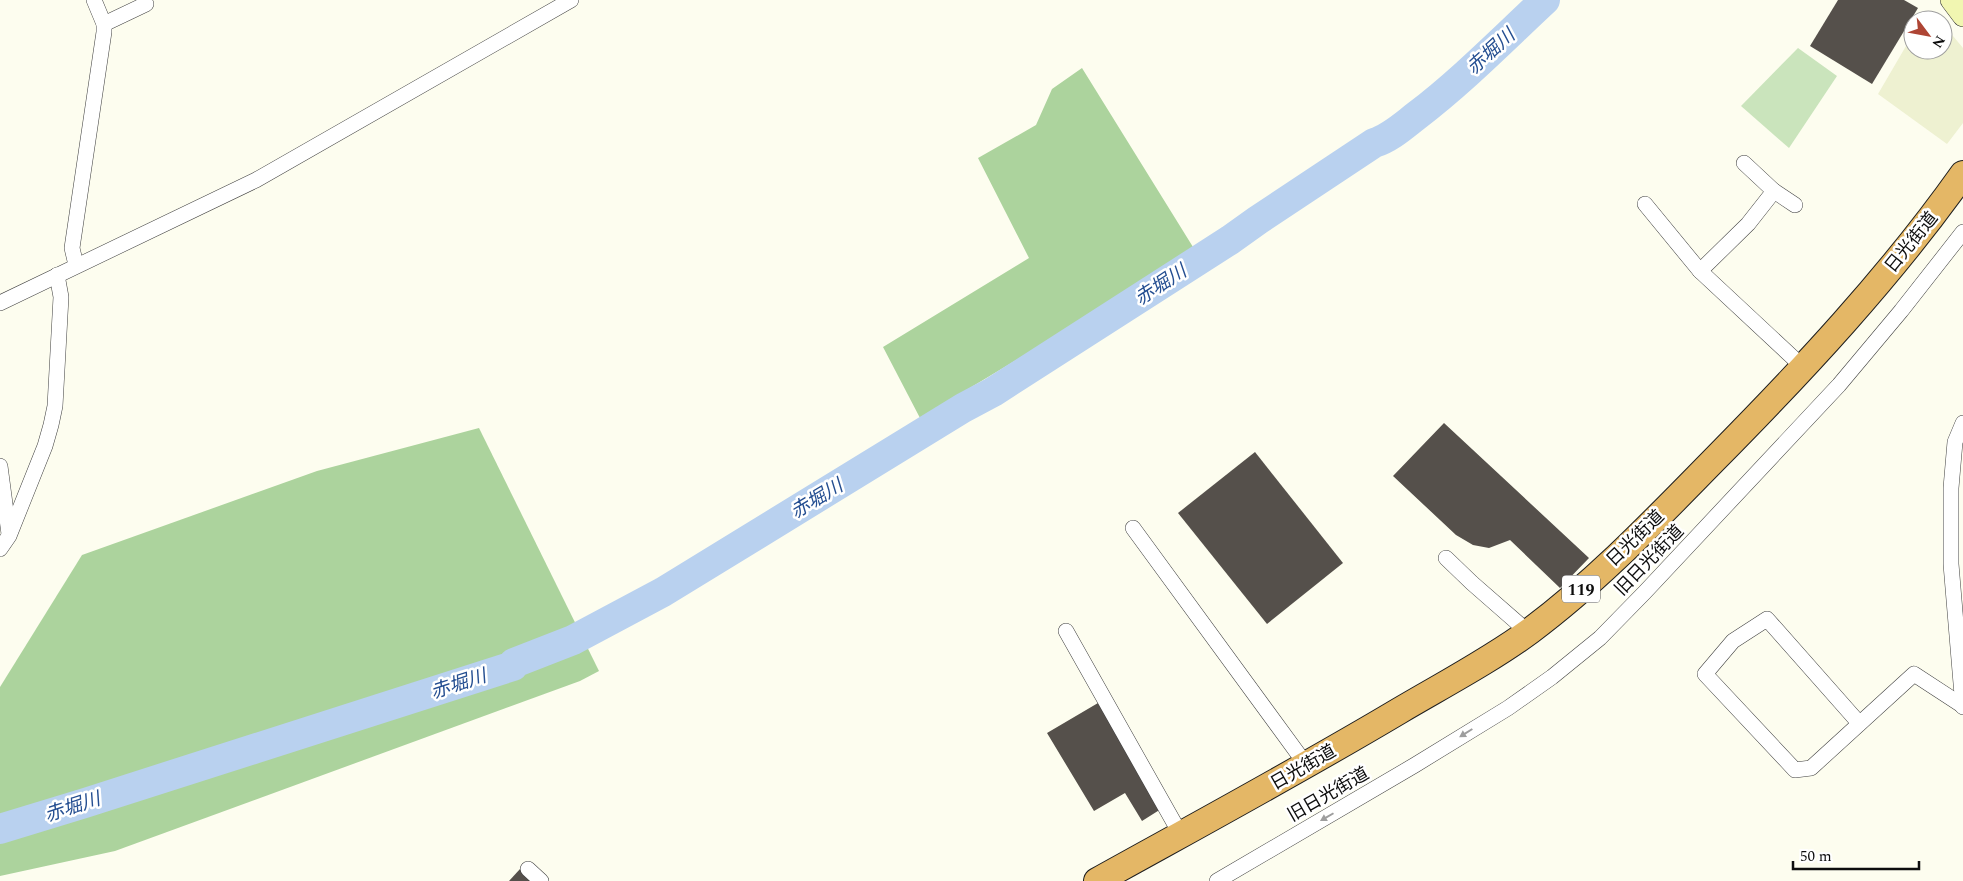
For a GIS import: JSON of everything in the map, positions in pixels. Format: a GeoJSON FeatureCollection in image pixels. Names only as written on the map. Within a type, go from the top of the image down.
{"type":"FeatureCollection","features":[{"type":"Feature","properties":{"kind":"highway","name":"日光街道"},"geometry":{"type":"LineString","coordinates":[[1097,881],[1307,766],[1479,664],[1528,632],[1568,600],[1660,516],[1804,367],[1854,311],[1963,174]]}},
{"type":"Feature","properties":{"kind":"street"},"geometry":{"type":"LineString","coordinates":[[76,265],[72,248],[104,24],[94,0]]}},
{"type":"Feature","properties":{"kind":"street"},"geometry":{"type":"LineString","coordinates":[[104,24],[146,4],[144,0]]}},
{"type":"Feature","properties":{"kind":"street"},"geometry":{"type":"LineString","coordinates":[[0,303],[256,180],[572,0]]}},
{"type":"Feature","properties":{"kind":"street"},"geometry":{"type":"LineString","coordinates":[[1951,0],[1963,16]]}},
{"type":"Feature","properties":{"kind":"street"},"geometry":{"type":"LineString","coordinates":[[1744,163],[1774,191],[1795,205]]}},
{"type":"Feature","properties":{"kind":"street"},"geometry":{"type":"LineString","coordinates":[[1700,271],[1748,224],[1774,191]]}},
{"type":"Feature","properties":{"kind":"street"},"geometry":{"type":"LineString","coordinates":[[1644,204],[1700,271],[1804,367]]}},
{"type":"Feature","properties":{"kind":"street","name":"旧日光街道"},"geometry":{"type":"LineString","coordinates":[[1217,881],[1508,708],[1552,677],[1600,638],[1838,385],[1901,311],[1963,232]]}},
{"type":"Feature","properties":{"kind":"street"},"geometry":{"type":"LineString","coordinates":[[0,550],[9,536],[45,446],[55,406],[61,297],[57,275]]}},
{"type":"Feature","properties":{"kind":"street"},"geometry":{"type":"LineString","coordinates":[[1963,424],[1954,442],[1951,488],[1951,554],[1963,706]]}},
{"type":"Feature","properties":{"kind":"street"},"geometry":{"type":"LineString","coordinates":[[0,466],[9,536]]}},
{"type":"Feature","properties":{"kind":"street"},"geometry":{"type":"LineString","coordinates":[[1132,528],[1307,766]]}},
{"type":"Feature","properties":{"kind":"street"},"geometry":{"type":"LineString","coordinates":[[1446,558],[1472,584],[1528,632]]}},
{"type":"Feature","properties":{"kind":"street"},"geometry":{"type":"LineString","coordinates":[[1859,723],[1767,618],[1733,641],[1705,674],[1794,770],[1810,768],[1914,674],[1963,706]]}},
{"type":"Feature","properties":{"kind":"street"},"geometry":{"type":"LineString","coordinates":[[1066,631],[1181,835]]}},
{"type":"Feature","properties":{"kind":"street"},"geometry":{"type":"LineString","coordinates":[[528,869],[541,881]]}},
{"type":"Feature","properties":{"kind":"green space"},"geometry":{"type":"Polygon","coordinates":[[[1953,36],[1963,48],[1963,123],[1947,144],[1878,94],[1903,51],[1903,60],[1953,60],[1953,36]]]}},
{"type":"Feature","properties":{"kind":"green space"},"geometry":{"type":"Polygon","coordinates":[[[1798,48],[1837,76],[1789,148],[1741,106],[1798,48]]]}},
{"type":"Feature","properties":{"kind":"green space"},"geometry":{"type":"Polygon","coordinates":[[[1082,68],[1193,247],[1101,309],[920,418],[883,347],[1029,258],[978,158],[1036,125],[1052,89],[1082,68]]]}},
{"type":"Feature","properties":{"kind":"green space"},"geometry":{"type":"Polygon","coordinates":[[[479,428],[599,671],[580,681],[115,851],[0,876],[0,687],[82,555],[317,471],[479,428]]]}},
{"type":"Feature","properties":{"kind":"building"},"geometry":{"type":"Polygon","coordinates":[[[1838,0],[1904,0],[1918,8],[1917,10],[1903,10],[1903,33],[1872,84],[1810,46],[1838,0]]]}},
{"type":"Feature","properties":{"kind":"building"},"geometry":{"type":"Polygon","coordinates":[[[1444,423],[1589,558],[1560,588],[1510,540],[1489,548],[1473,545],[1456,535],[1393,476],[1444,423]]]}},
{"type":"Feature","properties":{"kind":"building"},"geometry":{"type":"Polygon","coordinates":[[[1255,452],[1343,563],[1267,624],[1178,513],[1255,452]]]}},
{"type":"Feature","properties":{"kind":"building"},"geometry":{"type":"Polygon","coordinates":[[[1098,703],[1161,809],[1142,821],[1125,793],[1094,811],[1047,733],[1098,703]]]}},
{"type":"Feature","properties":{"kind":"building"},"geometry":{"type":"Polygon","coordinates":[[[520,869],[534,881],[509,881],[520,869]]]}},
{"type":"Feature","properties":{"kind":"waterway","name":"赤堀川"},"geometry":{"type":"LineString","coordinates":[[0,829],[513,666],[514,663],[573,640],[663,592],[963,408],[993,392],[1230,240],[1374,143],[1391,135],[1450,89],[1545,0]]}}]}
